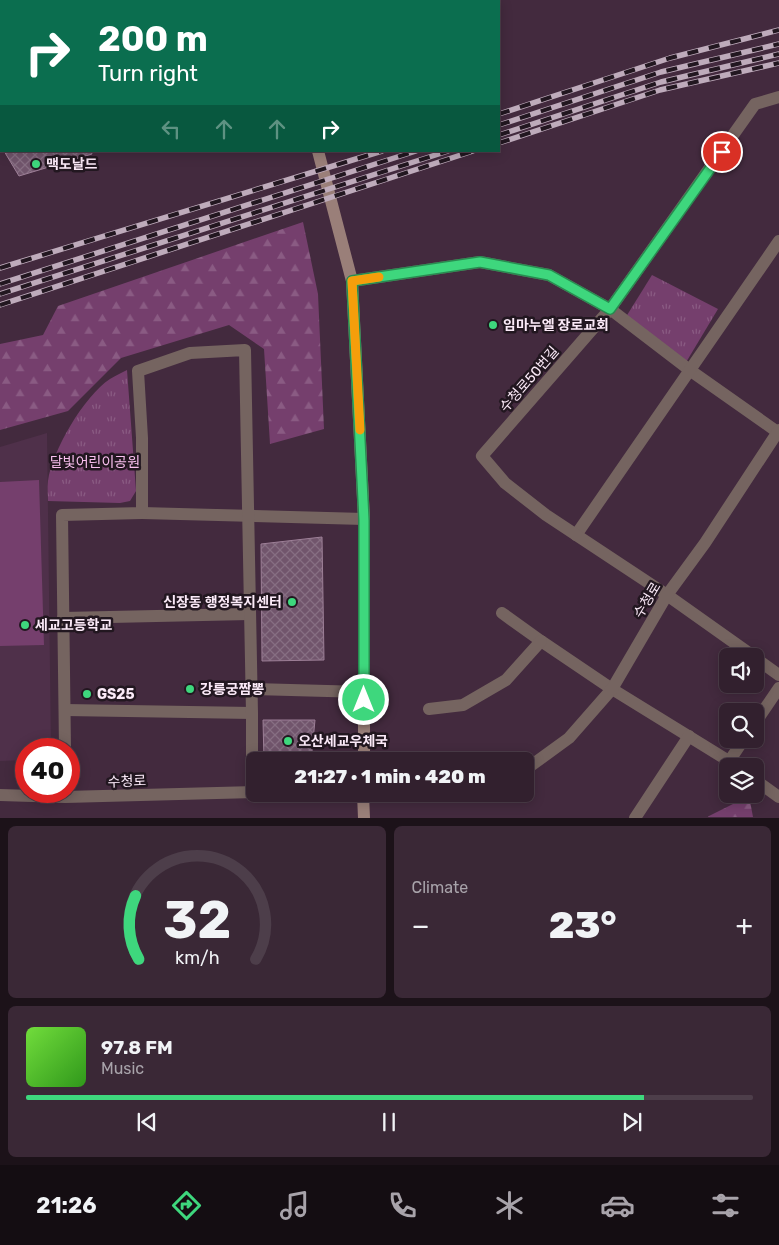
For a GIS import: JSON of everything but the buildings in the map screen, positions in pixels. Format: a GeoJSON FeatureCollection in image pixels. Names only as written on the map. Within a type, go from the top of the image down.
{"type":"FeatureCollection","features":[{"type":"Feature","properties":{"kind":"street","name":"수청로50번길"},"geometry":{"type":"LineString","coordinates":[[741,648],[667,595],[546,515],[505,483],[482,456],[610,309],[755,104],[779,97]]}},
{"type":"Feature","properties":{"kind":"street"},"geometry":{"type":"LineString","coordinates":[[318,152],[352,281],[364,520],[364,752]]}},
{"type":"Feature","properties":{"kind":"street"},"geometry":{"type":"LineString","coordinates":[[576,535],[779,241]]}},
{"type":"Feature","properties":{"kind":"street"},"geometry":{"type":"LineString","coordinates":[[352,281],[480,262],[549,275],[610,309],[691,371],[779,432]]}},
{"type":"Feature","properties":{"kind":"street"},"geometry":{"type":"LineString","coordinates":[[142,513],[142,438],[138,371],[190,353],[245,350],[252,752]]}},
{"type":"Feature","properties":{"kind":"street","name":"수청로"},"geometry":{"type":"LineString","coordinates":[[534,763],[569,738],[612,689],[667,595],[705,543],[779,432]]}},
{"type":"Feature","properties":{"kind":"street"},"geometry":{"type":"LineString","coordinates":[[65,738],[62,515],[142,513],[364,520]]}},
{"type":"Feature","properties":{"kind":"street"},"geometry":{"type":"LineString","coordinates":[[502,613],[612,689],[725,758]]}},
{"type":"Feature","properties":{"kind":"street"},"geometry":{"type":"LineString","coordinates":[[63,618],[250,614]]}},
{"type":"Feature","properties":{"kind":"street"},"geometry":{"type":"LineString","coordinates":[[429,708],[464,705],[506,680],[540,641]]}},
{"type":"Feature","properties":{"kind":"street","name":"수청로50번길"},"geometry":{"type":"LineString","coordinates":[[764,664],[779,675]]}},
{"type":"Feature","properties":{"kind":"street"},"geometry":{"type":"LineString","coordinates":[[764,710],[779,688]]}},
{"type":"Feature","properties":{"kind":"street"},"geometry":{"type":"LineString","coordinates":[[251,689],[364,692]]}},
{"type":"Feature","properties":{"kind":"street"},"geometry":{"type":"LineString","coordinates":[[65,710],[252,714]]}},
{"type":"Feature","properties":{"kind":"street"},"geometry":{"type":"LineString","coordinates":[[635,818],[689,736]]}},
{"type":"Feature","properties":{"kind":"street"},"geometry":{"type":"LineString","coordinates":[[764,786],[779,797]]}},
{"type":"Feature","properties":{"kind":"street","name":"수청로"},"geometry":{"type":"LineString","coordinates":[[80,794],[246,792]]}},
{"type":"Feature","properties":{"kind":"street","name":"수청로"},"geometry":{"type":"LineString","coordinates":[[0,795],[15,795]]}},
{"type":"Feature","properties":{"kind":"street"},"geometry":{"type":"LineString","coordinates":[[363,802],[364,818]]}},
{"type":"Feature","properties":{"kind":"shaded area","name":"세교고등학교"},"geometry":{"type":"Polygon","coordinates":[[[47,433],[51,738],[15,738],[15,760],[0,761],[0,447],[47,433]]]}},
{"type":"Feature","properties":{"kind":"green space"},"geometry":{"type":"Polygon","coordinates":[[[303,222],[318,294],[324,429],[270,444],[264,349],[229,325],[121,358],[68,411],[0,430],[0,344],[43,335],[58,306],[303,222]]]}},
{"type":"Feature","properties":{"kind":"green space"},"geometry":{"type":"Polygon","coordinates":[[[652,275],[718,309],[685,364],[624,320],[652,275]]]}},
{"type":"Feature","properties":{"kind":"green space","name":"달빛어린이공원"},"geometry":{"type":"Polygon","coordinates":[[[127,370],[136,491],[130,501],[120,503],[48,501],[48,484],[51,469],[71,425],[100,387],[127,370]]]}},
{"type":"Feature","properties":{"kind":"green space"},"geometry":{"type":"Polygon","coordinates":[[[39,480],[44,645],[0,646],[0,482],[39,480]]]}},
{"type":"Feature","properties":{"kind":"green space"},"geometry":{"type":"Polygon","coordinates":[[[735,803],[750,803],[753,817],[708,817],[735,803]]]}},
{"type":"Feature","properties":{"kind":"railway"},"geometry":{"type":"LineString","coordinates":[[500,114],[670,58],[779,30]]}},
{"type":"Feature","properties":{"kind":"railway"},"geometry":{"type":"LineString","coordinates":[[500,125],[661,72],[779,44]]}},
{"type":"Feature","properties":{"kind":"railway"},"geometry":{"type":"LineString","coordinates":[[500,135],[661,82],[779,54]]}},
{"type":"Feature","properties":{"kind":"railway"},"geometry":{"type":"LineString","coordinates":[[500,143],[660,90],[779,63]]}},
{"type":"Feature","properties":{"kind":"railway"},"geometry":{"type":"LineString","coordinates":[[0,268],[379,152]]}},
{"type":"Feature","properties":{"kind":"railway"},"geometry":{"type":"LineString","coordinates":[[0,284],[413,152]]}},
{"type":"Feature","properties":{"kind":"railway"},"geometry":{"type":"LineString","coordinates":[[0,294],[445,152]]}},
{"type":"Feature","properties":{"kind":"railway"},"geometry":{"type":"LineString","coordinates":[[0,305],[470,152]]}},
{"type":"Feature","properties":{"kind":"slow traffic"},"geometry":{"type":"LineString","coordinates":[[360,430],[352,281],[379,277]]}},
{"type":"Feature","properties":{"kind":"place","name":"맥도날드"},"geometry":{"type":"Point","coordinates":[36,164]}},
{"type":"Feature","properties":{"kind":"place","name":"임마누엘 장로교회"},"geometry":{"type":"Point","coordinates":[493,325]}},
{"type":"Feature","properties":{"kind":"place","name":"신장동 행정복지센터"},"geometry":{"type":"Point","coordinates":[292,602]}},
{"type":"Feature","properties":{"kind":"place","name":"세교고등학교"},"geometry":{"type":"Point","coordinates":[25,625]}},
{"type":"Feature","properties":{"kind":"place","name":"강릉궁짬뽕"},"geometry":{"type":"Point","coordinates":[190,689]}},
{"type":"Feature","properties":{"kind":"place","name":"GS25"},"geometry":{"type":"Point","coordinates":[87,694]}},
{"type":"Feature","properties":{"kind":"place","name":"오산세교우체국"},"geometry":{"type":"Point","coordinates":[288,741]}},
{"type":"Feature","properties":{"kind":"route"},"geometry":{"type":"LineString","coordinates":[[364,700],[364,520],[352,281],[480,262],[549,275],[610,309],[722,152]]}}]}
